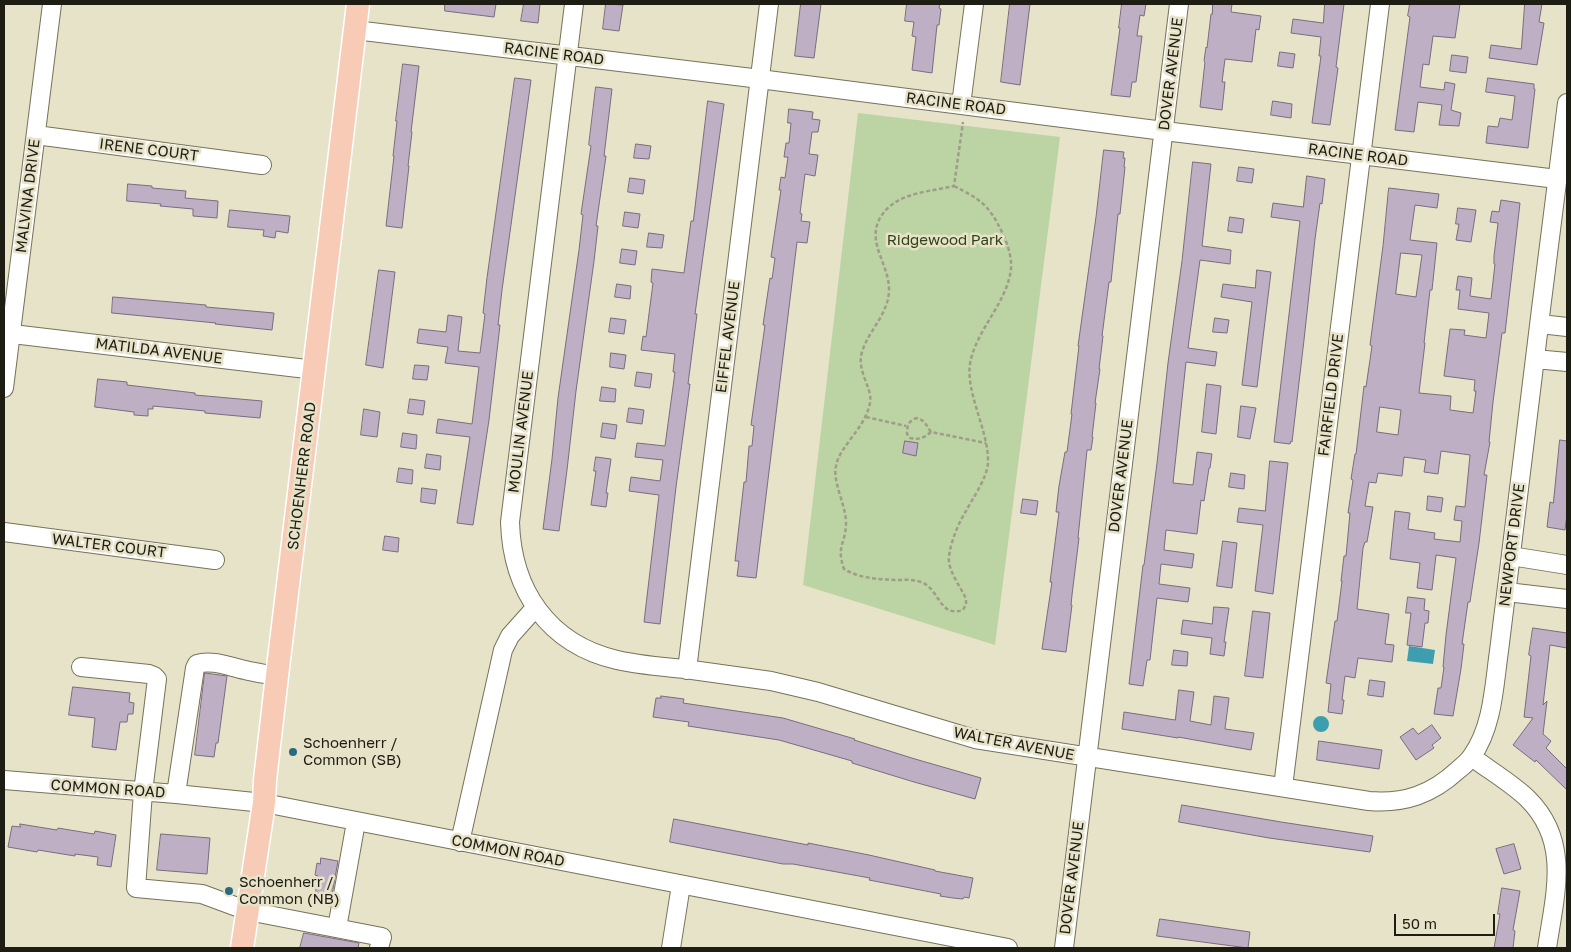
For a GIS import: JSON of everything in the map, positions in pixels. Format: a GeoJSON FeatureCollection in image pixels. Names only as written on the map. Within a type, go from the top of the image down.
{"type":"FeatureCollection","features":[{"type":"Feature","properties":{"kind":"main road","name":"SCHOENHERR ROAD"},"geometry":{"type":"LineString","coordinates":[[242,948],[264,803],[277,676],[358,4]]}},
{"type":"Feature","properties":{"kind":"street","name":"MALVINA DRIVE"},"geometry":{"type":"LineString","coordinates":[[4,388],[7,333],[36,136],[52,4]]}},
{"type":"Feature","properties":{"kind":"street","name":"MOULIN AVENUE"},"geometry":{"type":"LineString","coordinates":[[535,608],[521,581],[515,564],[510,522],[574,4]]}},
{"type":"Feature","properties":{"kind":"street","name":"EIFFEL AVENUE"},"geometry":{"type":"LineString","coordinates":[[687,670],[769,4]]}},
{"type":"Feature","properties":{"kind":"street"},"geometry":{"type":"LineString","coordinates":[[962,113],[974,4]]}},
{"type":"Feature","properties":{"kind":"street","name":"DOVER AVENUE"},"geometry":{"type":"LineString","coordinates":[[1064,948],[1180,4]]}},
{"type":"Feature","properties":{"kind":"street","name":"FAIRFIELD DRIVE"},"geometry":{"type":"LineString","coordinates":[[1283,787],[1380,4]]}},
{"type":"Feature","properties":{"kind":"street","name":"RACINE ROAD"},"geometry":{"type":"LineString","coordinates":[[355,30],[760,79],[962,113],[1164,131],[1557,179]]}},
{"type":"Feature","properties":{"kind":"street","name":"NEWPORT DRIVE"},"geometry":{"type":"LineString","coordinates":[[1472,757],[1482,737],[1492,702],[1557,179],[1566,127],[1567,103]]}},
{"type":"Feature","properties":{"kind":"street","name":"IRENE COURT"},"geometry":{"type":"LineString","coordinates":[[36,136],[262,165]]}},
{"type":"Feature","properties":{"kind":"street"},"geometry":{"type":"LineString","coordinates":[[1540,324],[1567,328]]}},
{"type":"Feature","properties":{"kind":"street","name":"MATILDA AVENUE"},"geometry":{"type":"LineString","coordinates":[[7,333],[315,370]]}},
{"type":"Feature","properties":{"kind":"street"},"geometry":{"type":"LineString","coordinates":[[1535,359],[1567,362]]}},
{"type":"Feature","properties":{"kind":"street","name":"WALTER COURT"},"geometry":{"type":"LineString","coordinates":[[4,532],[215,560]]}},
{"type":"Feature","properties":{"kind":"street"},"geometry":{"type":"LineString","coordinates":[[1511,556],[1567,565]]}},
{"type":"Feature","properties":{"kind":"street"},"geometry":{"type":"LineString","coordinates":[[1507,592],[1567,599]]}},
{"type":"Feature","properties":{"kind":"street"},"geometry":{"type":"LineString","coordinates":[[460,842],[503,650],[510,636],[535,608]]}},
{"type":"Feature","properties":{"kind":"street","name":"WALTER AVENUE"},"geometry":{"type":"LineString","coordinates":[[535,608],[552,626],[569,639],[589,651],[617,660],[789,685],[975,739],[1086,757],[1369,801],[1398,801],[1426,793],[1449,778],[1472,757]]}},
{"type":"Feature","properties":{"kind":"street"},"geometry":{"type":"LineString","coordinates":[[176,794],[197,664],[230,665],[244,670],[277,676]]}},
{"type":"Feature","properties":{"kind":"street"},"geometry":{"type":"LineString","coordinates":[[81,667],[148,674],[157,679],[144,792],[136,888],[202,894],[248,912],[382,937],[379,948]]}},
{"type":"Feature","properties":{"kind":"street"},"geometry":{"type":"LineString","coordinates":[[1472,757],[1526,797],[1545,820],[1552,836],[1556,854],[1557,877],[1547,948]]}},
{"type":"Feature","properties":{"kind":"street","name":"COMMON ROAD"},"geometry":{"type":"LineString","coordinates":[[4,780],[264,803],[1008,948]]}},
{"type":"Feature","properties":{"kind":"street"},"geometry":{"type":"LineString","coordinates":[[337,928],[356,822]]}},
{"type":"Feature","properties":{"kind":"street"},"geometry":{"type":"LineString","coordinates":[[670,948],[681,885]]}},
{"type":"Feature","properties":{"kind":"path"},"geometry":{"type":"LineString","coordinates":[[954,186],[962,113]]}},
{"type":"Feature","properties":{"kind":"path"},"geometry":{"type":"LineString","coordinates":[[954,186],[975,196],[987,206],[998,224],[1006,243],[1011,269],[1005,288],[980,335],[970,360],[970,380],[986,443],[988,464],[981,485],[964,514],[948,560],[966,599],[963,610],[952,612],[944,607],[931,589],[923,582],[871,579],[855,576],[844,569],[840,556],[846,525],[835,466],[866,417],[871,400],[860,363],[862,351],[883,312],[889,290],[888,279],[875,239],[876,228],[881,217],[894,203],[907,196],[954,186]]}},
{"type":"Feature","properties":{"kind":"path"},"geometry":{"type":"LineString","coordinates":[[866,417],[907,426]]}},
{"type":"Feature","properties":{"kind":"path"},"geometry":{"type":"LineString","coordinates":[[931,432],[922,419],[916,418],[909,422],[906,434],[910,438],[917,440],[931,432],[986,443]]}},
{"type":"Feature","properties":{"kind":"green space","name":"Ridgewood Park"},"geometry":{"type":"Polygon","coordinates":[[[858,113],[1060,137],[995,645],[803,585],[858,113]]]}},
{"type":"Feature","properties":{"kind":"water"},"geometry":{"type":"Polygon","coordinates":[[[1409,646],[1435,650],[1433,664],[1407,661],[1409,646]]]}},
{"type":"Feature","properties":{"kind":"water"},"geometry":{"type":"Polygon","coordinates":[[[1318,716],[1324,716],[1329,721],[1327,730],[1318,732],[1313,727],[1313,721],[1318,716]]]}},
{"type":"Feature","properties":{"kind":"building"},"geometry":{"type":"Polygon","coordinates":[[[445,4],[496,4],[494,17],[445,11],[445,4]]]}},
{"type":"Feature","properties":{"kind":"building"},"geometry":{"type":"Polygon","coordinates":[[[524,4],[540,4],[538,23],[521,21],[524,4]]]}},
{"type":"Feature","properties":{"kind":"building"},"geometry":{"type":"Polygon","coordinates":[[[606,4],[623,5],[619,31],[603,29],[606,4]]]}},
{"type":"Feature","properties":{"kind":"building"},"geometry":{"type":"Polygon","coordinates":[[[801,4],[821,4],[814,58],[795,56],[801,4]]]}},
{"type":"Feature","properties":{"kind":"building"},"geometry":{"type":"Polygon","coordinates":[[[907,4],[940,4],[939,8],[941,9],[939,25],[937,25],[932,73],[912,70],[916,37],[912,36],[914,22],[905,21],[907,4]]]}},
{"type":"Feature","properties":{"kind":"building"},"geometry":{"type":"Polygon","coordinates":[[[1010,4],[1030,4],[1020,85],[1001,82],[1010,4]]]}},
{"type":"Feature","properties":{"kind":"building"},"geometry":{"type":"Polygon","coordinates":[[[1122,4],[1146,4],[1144,16],[1140,15],[1137,36],[1142,36],[1136,82],[1132,82],[1130,97],[1111,95],[1122,4]]]}},
{"type":"Feature","properties":{"kind":"building"},"geometry":{"type":"Polygon","coordinates":[[[1213,4],[1232,4],[1231,12],[1261,16],[1259,30],[1256,29],[1252,62],[1225,59],[1222,82],[1225,82],[1222,110],[1200,107],[1204,61],[1213,4]]]}},
{"type":"Feature","properties":{"kind":"building"},"geometry":{"type":"Polygon","coordinates":[[[1325,4],[1344,4],[1330,125],[1312,123],[1321,56],[1319,56],[1321,37],[1291,33],[1293,19],[1323,23],[1325,4]]]}},
{"type":"Feature","properties":{"kind":"building"},"geometry":{"type":"Polygon","coordinates":[[[1410,4],[1460,4],[1455,38],[1433,36],[1429,65],[1423,64],[1420,87],[1444,90],[1445,82],[1455,84],[1451,110],[1461,113],[1459,126],[1439,125],[1442,105],[1418,102],[1414,132],[1395,130],[1410,17],[1408,16],[1410,4]]]}},
{"type":"Feature","properties":{"kind":"building"},"geometry":{"type":"Polygon","coordinates":[[[1525,4],[1542,4],[1539,22],[1544,23],[1537,65],[1489,58],[1491,45],[1521,49],[1525,4]]]}},
{"type":"Feature","properties":{"kind":"building"},"geometry":{"type":"Polygon","coordinates":[[[1280,52],[1295,54],[1293,68],[1278,66],[1280,52]]]}},
{"type":"Feature","properties":{"kind":"building"},"geometry":{"type":"Polygon","coordinates":[[[1452,55],[1468,57],[1466,73],[1450,71],[1452,55]]]}},
{"type":"Feature","properties":{"kind":"building"},"geometry":{"type":"Polygon","coordinates":[[[403,64],[419,66],[402,228],[386,226],[403,64]]]}},
{"type":"Feature","properties":{"kind":"building"},"geometry":{"type":"Polygon","coordinates":[[[515,78],[531,80],[502,290],[489,420],[473,525],[457,523],[470,437],[436,433],[438,419],[472,424],[479,367],[445,363],[448,347],[417,343],[419,329],[446,332],[448,315],[462,317],[458,351],[480,353],[487,278],[515,78]]]}},
{"type":"Feature","properties":{"kind":"building"},"geometry":{"type":"Polygon","coordinates":[[[1488,78],[1534,84],[1528,148],[1486,143],[1488,126],[1498,127],[1500,118],[1512,120],[1515,96],[1486,92],[1488,78]]]}},
{"type":"Feature","properties":{"kind":"building"},"geometry":{"type":"Polygon","coordinates":[[[596,87],[612,89],[604,156],[606,156],[596,226],[598,226],[594,261],[559,531],[543,529],[558,398],[579,250],[583,215],[581,214],[591,146],[589,145],[596,87]]]}},
{"type":"Feature","properties":{"kind":"building"},"geometry":{"type":"Polygon","coordinates":[[[708,101],[724,104],[695,314],[697,314],[688,384],[690,384],[660,624],[644,622],[659,495],[629,491],[631,477],[660,481],[663,460],[635,457],[637,443],[665,446],[675,372],[673,372],[675,354],[641,350],[643,336],[646,337],[653,283],[651,282],[652,269],[684,273],[691,221],[693,221],[708,101]]]}},
{"type":"Feature","properties":{"kind":"building"},"geometry":{"type":"Polygon","coordinates":[[[1273,101],[1292,104],[1291,118],[1271,115],[1273,101]]]}},
{"type":"Feature","properties":{"kind":"building"},"geometry":{"type":"Polygon","coordinates":[[[789,109],[813,112],[812,119],[820,120],[818,132],[812,132],[809,154],[818,155],[815,176],[805,174],[800,213],[802,214],[801,221],[810,222],[807,243],[797,242],[756,578],[737,576],[739,561],[735,561],[749,446],[752,446],[754,426],[751,425],[765,325],[763,325],[775,258],[771,257],[781,190],[779,190],[781,177],[785,178],[788,157],[784,157],[786,143],[789,143],[791,123],[788,123],[789,109]]]}},
{"type":"Feature","properties":{"kind":"building"},"geometry":{"type":"Polygon","coordinates":[[[636,144],[651,146],[649,159],[634,158],[636,144]]]}},
{"type":"Feature","properties":{"kind":"building"},"geometry":{"type":"Polygon","coordinates":[[[1104,150],[1124,152],[1125,167],[1111,282],[1109,282],[1102,336],[1093,437],[1091,450],[1087,450],[1066,652],[1042,649],[1052,582],[1050,582],[1059,512],[1056,512],[1059,486],[1065,452],[1067,452],[1078,346],[1104,150]]]}},
{"type":"Feature","properties":{"kind":"building"},"geometry":{"type":"Polygon","coordinates":[[[1193,162],[1211,164],[1202,246],[1231,250],[1230,264],[1200,260],[1188,348],[1217,352],[1215,366],[1186,362],[1173,483],[1193,485],[1197,452],[1212,454],[1204,501],[1201,500],[1197,534],[1166,530],[1164,550],[1194,554],[1192,568],[1161,564],[1159,584],[1190,588],[1188,602],[1157,598],[1150,660],[1147,660],[1143,686],[1129,684],[1193,162]]]}},
{"type":"Feature","properties":{"kind":"building"},"geometry":{"type":"Polygon","coordinates":[[[1239,167],[1254,169],[1252,183],[1237,181],[1239,167]]]}},
{"type":"Feature","properties":{"kind":"building"},"geometry":{"type":"Polygon","coordinates":[[[1307,176],[1325,179],[1315,239],[1292,442],[1290,444],[1274,442],[1300,221],[1271,217],[1273,203],[1303,207],[1307,176]]]}},
{"type":"Feature","properties":{"kind":"building"},"geometry":{"type":"Polygon","coordinates":[[[630,178],[645,180],[643,194],[628,192],[630,178]]]}},
{"type":"Feature","properties":{"kind":"building"},"geometry":{"type":"Polygon","coordinates":[[[128,184],[186,191],[185,198],[218,201],[217,218],[193,216],[193,209],[127,201],[128,184]]]}},
{"type":"Feature","properties":{"kind":"building"},"geometry":{"type":"Polygon","coordinates":[[[1389,188],[1439,194],[1437,208],[1415,205],[1410,240],[1437,243],[1419,393],[1451,396],[1450,410],[1473,413],[1476,391],[1474,391],[1475,380],[1444,376],[1450,329],[1465,330],[1464,335],[1486,338],[1489,313],[1458,309],[1460,290],[1456,290],[1458,276],[1472,278],[1470,296],[1491,299],[1498,223],[1490,222],[1492,211],[1499,212],[1501,200],[1520,203],[1505,333],[1502,333],[1490,442],[1484,475],[1487,475],[1479,543],[1470,602],[1468,602],[1462,644],[1464,644],[1461,669],[1453,716],[1434,714],[1444,667],[1446,635],[1456,558],[1436,555],[1432,590],[1417,588],[1420,563],[1390,559],[1395,511],[1410,513],[1408,529],[1435,533],[1434,539],[1460,542],[1462,521],[1454,520],[1456,506],[1465,507],[1470,455],[1441,451],[1438,474],[1424,472],[1426,460],[1404,457],[1402,476],[1378,473],[1376,483],[1369,482],[1365,506],[1373,507],[1367,542],[1365,542],[1363,548],[1357,609],[1389,614],[1385,644],[1394,645],[1392,662],[1358,658],[1355,678],[1345,676],[1342,714],[1328,712],[1331,684],[1326,683],[1335,621],[1337,621],[1344,556],[1346,556],[1350,513],[1348,513],[1353,480],[1351,479],[1364,386],[1366,387],[1372,346],[1370,345],[1389,188]],[[1401,253],[1396,294],[1416,297],[1422,255],[1401,253]],[[1380,407],[1377,432],[1398,435],[1401,410],[1380,407]]]}},
{"type":"Feature","properties":{"kind":"building"},"geometry":{"type":"Polygon","coordinates":[[[1458,208],[1476,210],[1471,242],[1456,240],[1459,224],[1456,224],[1458,208]]]}},
{"type":"Feature","properties":{"kind":"building"},"geometry":{"type":"Polygon","coordinates":[[[230,210],[290,216],[288,233],[276,231],[275,238],[263,236],[264,230],[228,227],[230,210]]]}},
{"type":"Feature","properties":{"kind":"building"},"geometry":{"type":"Polygon","coordinates":[[[625,212],[640,214],[638,228],[623,226],[625,212]]]}},
{"type":"Feature","properties":{"kind":"building"},"geometry":{"type":"Polygon","coordinates":[[[1230,217],[1244,219],[1242,233],[1228,231],[1230,217]]]}},
{"type":"Feature","properties":{"kind":"building"},"geometry":{"type":"Polygon","coordinates":[[[649,233],[664,235],[662,248],[647,247],[649,233]]]}},
{"type":"Feature","properties":{"kind":"building"},"geometry":{"type":"Polygon","coordinates":[[[622,249],[637,251],[635,265],[620,263],[622,249]]]}},
{"type":"Feature","properties":{"kind":"building"},"geometry":{"type":"Polygon","coordinates":[[[379,270],[395,272],[383,368],[366,365],[379,270]]]}},
{"type":"Feature","properties":{"kind":"building"},"geometry":{"type":"Polygon","coordinates":[[[1257,270],[1271,272],[1257,387],[1242,385],[1252,302],[1221,297],[1223,284],[1255,288],[1257,270]]]}},
{"type":"Feature","properties":{"kind":"building"},"geometry":{"type":"Polygon","coordinates":[[[617,284],[631,286],[630,299],[615,297],[617,284]]]}},
{"type":"Feature","properties":{"kind":"building"},"geometry":{"type":"Polygon","coordinates":[[[113,297],[274,313],[272,330],[112,313],[113,297]]]}},
{"type":"Feature","properties":{"kind":"building"},"geometry":{"type":"Polygon","coordinates":[[[611,318],[626,320],[624,334],[609,332],[611,318]]]}},
{"type":"Feature","properties":{"kind":"building"},"geometry":{"type":"Polygon","coordinates":[[[1215,318],[1229,320],[1227,333],[1213,332],[1215,318]]]}},
{"type":"Feature","properties":{"kind":"building"},"geometry":{"type":"Polygon","coordinates":[[[611,353],[626,355],[624,369],[610,367],[611,353]]]}},
{"type":"Feature","properties":{"kind":"building"},"geometry":{"type":"Polygon","coordinates":[[[415,365],[429,366],[427,380],[413,379],[415,365]]]}},
{"type":"Feature","properties":{"kind":"building"},"geometry":{"type":"Polygon","coordinates":[[[637,372],[652,374],[650,388],[635,386],[637,372]]]}},
{"type":"Feature","properties":{"kind":"building"},"geometry":{"type":"Polygon","coordinates":[[[98,379],[127,382],[127,385],[195,393],[195,395],[262,401],[260,418],[153,406],[153,409],[148,409],[148,416],[134,415],[134,412],[95,407],[98,379]]]}},
{"type":"Feature","properties":{"kind":"building"},"geometry":{"type":"Polygon","coordinates":[[[1207,384],[1221,386],[1216,434],[1202,432],[1207,384]]]}},
{"type":"Feature","properties":{"kind":"building"},"geometry":{"type":"Polygon","coordinates":[[[602,387],[616,389],[615,402],[600,401],[602,387]]]}},
{"type":"Feature","properties":{"kind":"building"},"geometry":{"type":"Polygon","coordinates":[[[410,399],[425,401],[423,415],[408,413],[410,399]]]}},
{"type":"Feature","properties":{"kind":"building"},"geometry":{"type":"Polygon","coordinates":[[[1241,406],[1256,408],[1250,439],[1238,437],[1241,406]]]}},
{"type":"Feature","properties":{"kind":"building"},"geometry":{"type":"Polygon","coordinates":[[[629,408],[644,410],[642,424],[627,422],[629,408]]]}},
{"type":"Feature","properties":{"kind":"building"},"geometry":{"type":"Polygon","coordinates":[[[364,409],[380,412],[377,437],[361,435],[364,409]]]}},
{"type":"Feature","properties":{"kind":"building"},"geometry":{"type":"Polygon","coordinates":[[[603,423],[617,425],[615,439],[601,437],[603,423]]]}},
{"type":"Feature","properties":{"kind":"building"},"geometry":{"type":"Polygon","coordinates":[[[403,433],[417,435],[416,449],[401,447],[403,433]]]}},
{"type":"Feature","properties":{"kind":"building"},"geometry":{"type":"Polygon","coordinates":[[[1560,440],[1567,441],[1567,514],[1565,530],[1547,527],[1550,502],[1553,503],[1560,440]]]}},
{"type":"Feature","properties":{"kind":"building"},"geometry":{"type":"Polygon","coordinates":[[[905,441],[918,443],[916,456],[903,453],[905,441]]]}},
{"type":"Feature","properties":{"kind":"building"},"geometry":{"type":"Polygon","coordinates":[[[427,454],[441,456],[440,470],[425,468],[427,454]]]}},
{"type":"Feature","properties":{"kind":"building"},"geometry":{"type":"Polygon","coordinates":[[[596,457],[611,459],[606,507],[591,505],[596,457]]]}},
{"type":"Feature","properties":{"kind":"building"},"geometry":{"type":"Polygon","coordinates":[[[1270,461],[1288,463],[1273,594],[1255,591],[1263,525],[1237,522],[1239,508],[1265,511],[1270,461]]]}},
{"type":"Feature","properties":{"kind":"building"},"geometry":{"type":"Polygon","coordinates":[[[399,468],[413,470],[412,484],[397,482],[399,468]]]}},
{"type":"Feature","properties":{"kind":"building"},"geometry":{"type":"Polygon","coordinates":[[[1231,473],[1245,475],[1244,489],[1229,487],[1231,473]]]}},
{"type":"Feature","properties":{"kind":"building"},"geometry":{"type":"Polygon","coordinates":[[[422,488],[437,490],[435,504],[421,502],[422,488]]]}},
{"type":"Feature","properties":{"kind":"building"},"geometry":{"type":"Polygon","coordinates":[[[1428,496],[1443,498],[1441,512],[1427,510],[1428,496]]]}},
{"type":"Feature","properties":{"kind":"building"},"geometry":{"type":"Polygon","coordinates":[[[1023,499],[1038,501],[1036,515],[1021,513],[1023,499]]]}},
{"type":"Feature","properties":{"kind":"building"},"geometry":{"type":"Polygon","coordinates":[[[385,536],[399,538],[398,552],[383,550],[385,536]]]}},
{"type":"Feature","properties":{"kind":"building"},"geometry":{"type":"Polygon","coordinates":[[[1223,541],[1237,543],[1232,588],[1217,586],[1223,541]]]}},
{"type":"Feature","properties":{"kind":"building"},"geometry":{"type":"Polygon","coordinates":[[[1408,597],[1425,599],[1424,610],[1429,611],[1428,623],[1425,623],[1422,647],[1407,645],[1411,613],[1406,613],[1408,597]]]}},
{"type":"Feature","properties":{"kind":"building"},"geometry":{"type":"Polygon","coordinates":[[[1214,607],[1229,608],[1224,656],[1210,654],[1212,638],[1181,634],[1183,620],[1212,624],[1214,607]]]}},
{"type":"Feature","properties":{"kind":"building"},"geometry":{"type":"Polygon","coordinates":[[[1253,611],[1270,613],[1263,678],[1245,676],[1253,611]]]}},
{"type":"Feature","properties":{"kind":"building"},"geometry":{"type":"Polygon","coordinates":[[[1533,628],[1567,633],[1567,648],[1550,645],[1543,705],[1547,701],[1543,734],[1551,741],[1546,748],[1567,769],[1567,790],[1536,760],[1535,762],[1513,745],[1533,718],[1524,717],[1533,628]]]}},
{"type":"Feature","properties":{"kind":"building"},"geometry":{"type":"Polygon","coordinates":[[[1174,650],[1188,652],[1187,666],[1172,665],[1174,650]]]}},
{"type":"Feature","properties":{"kind":"building"},"geometry":{"type":"Polygon","coordinates":[[[205,673],[227,676],[218,743],[216,743],[214,757],[195,755],[205,673]]]}},
{"type":"Feature","properties":{"kind":"building"},"geometry":{"type":"Polygon","coordinates":[[[1370,680],[1385,682],[1383,697],[1368,695],[1370,680]]]}},
{"type":"Feature","properties":{"kind":"building"},"geometry":{"type":"Polygon","coordinates":[[[73,687],[130,693],[129,702],[134,703],[133,714],[128,714],[127,722],[120,722],[116,750],[92,747],[95,718],[69,715],[73,687]]]}},
{"type":"Feature","properties":{"kind":"building"},"geometry":{"type":"Polygon","coordinates":[[[1179,690],[1194,692],[1190,721],[1211,725],[1214,696],[1229,698],[1225,729],[1254,733],[1251,750],[1122,729],[1124,712],[1175,720],[1179,690]]]}},
{"type":"Feature","properties":{"kind":"building"},"geometry":{"type":"Polygon","coordinates":[[[661,696],[684,699],[683,703],[783,718],[981,778],[975,799],[779,740],[688,726],[689,722],[653,717],[656,698],[661,698],[661,696]]]}},
{"type":"Feature","properties":{"kind":"building"},"geometry":{"type":"Polygon","coordinates":[[[1432,725],[1441,738],[1432,745],[1434,748],[1416,760],[1400,737],[1413,728],[1418,734],[1432,725]]]}},
{"type":"Feature","properties":{"kind":"building"},"geometry":{"type":"Polygon","coordinates":[[[1319,741],[1382,750],[1379,769],[1317,760],[1319,741]]]}},
{"type":"Feature","properties":{"kind":"building"},"geometry":{"type":"Polygon","coordinates":[[[1182,805],[1373,836],[1370,852],[1269,838],[1179,822],[1182,805]]]}},
{"type":"Feature","properties":{"kind":"building"},"geometry":{"type":"Polygon","coordinates":[[[674,819],[869,855],[973,878],[969,898],[940,896],[941,894],[869,880],[870,878],[793,864],[783,864],[670,842],[674,819]]]}},
{"type":"Feature","properties":{"kind":"building"},"geometry":{"type":"Polygon","coordinates":[[[20,824],[57,830],[58,828],[94,834],[95,831],[116,835],[111,867],[97,865],[98,857],[75,854],[75,856],[38,850],[37,852],[8,847],[12,826],[20,827],[20,824]]]}},
{"type":"Feature","properties":{"kind":"building"},"geometry":{"type":"Polygon","coordinates":[[[161,834],[210,838],[207,874],[157,870],[161,834]]]}},
{"type":"Feature","properties":{"kind":"building"},"geometry":{"type":"Polygon","coordinates":[[[1514,844],[1521,869],[1504,874],[1496,849],[1514,844]]]}},
{"type":"Feature","properties":{"kind":"building"},"geometry":{"type":"Polygon","coordinates":[[[321,858],[338,861],[330,906],[314,903],[318,876],[315,875],[317,863],[320,864],[321,858]]]}},
{"type":"Feature","properties":{"kind":"building"},"geometry":{"type":"Polygon","coordinates":[[[1502,888],[1520,891],[1513,930],[1515,931],[1513,948],[1494,948],[1502,888]]]}},
{"type":"Feature","properties":{"kind":"building"},"geometry":{"type":"Polygon","coordinates":[[[1160,919],[1250,932],[1248,948],[1157,936],[1160,919]]]}},
{"type":"Feature","properties":{"kind":"building"},"geometry":{"type":"Polygon","coordinates":[[[304,933],[359,943],[358,948],[300,948],[304,933]]]}},
{"type":"Feature","properties":{"kind":"place","name":"Schoenherr / Common (SB)"},"geometry":{"type":"Point","coordinates":[293,752]}},
{"type":"Feature","properties":{"kind":"place","name":"Schoenherr / Common (NB)"},"geometry":{"type":"Point","coordinates":[229,891]}}]}
